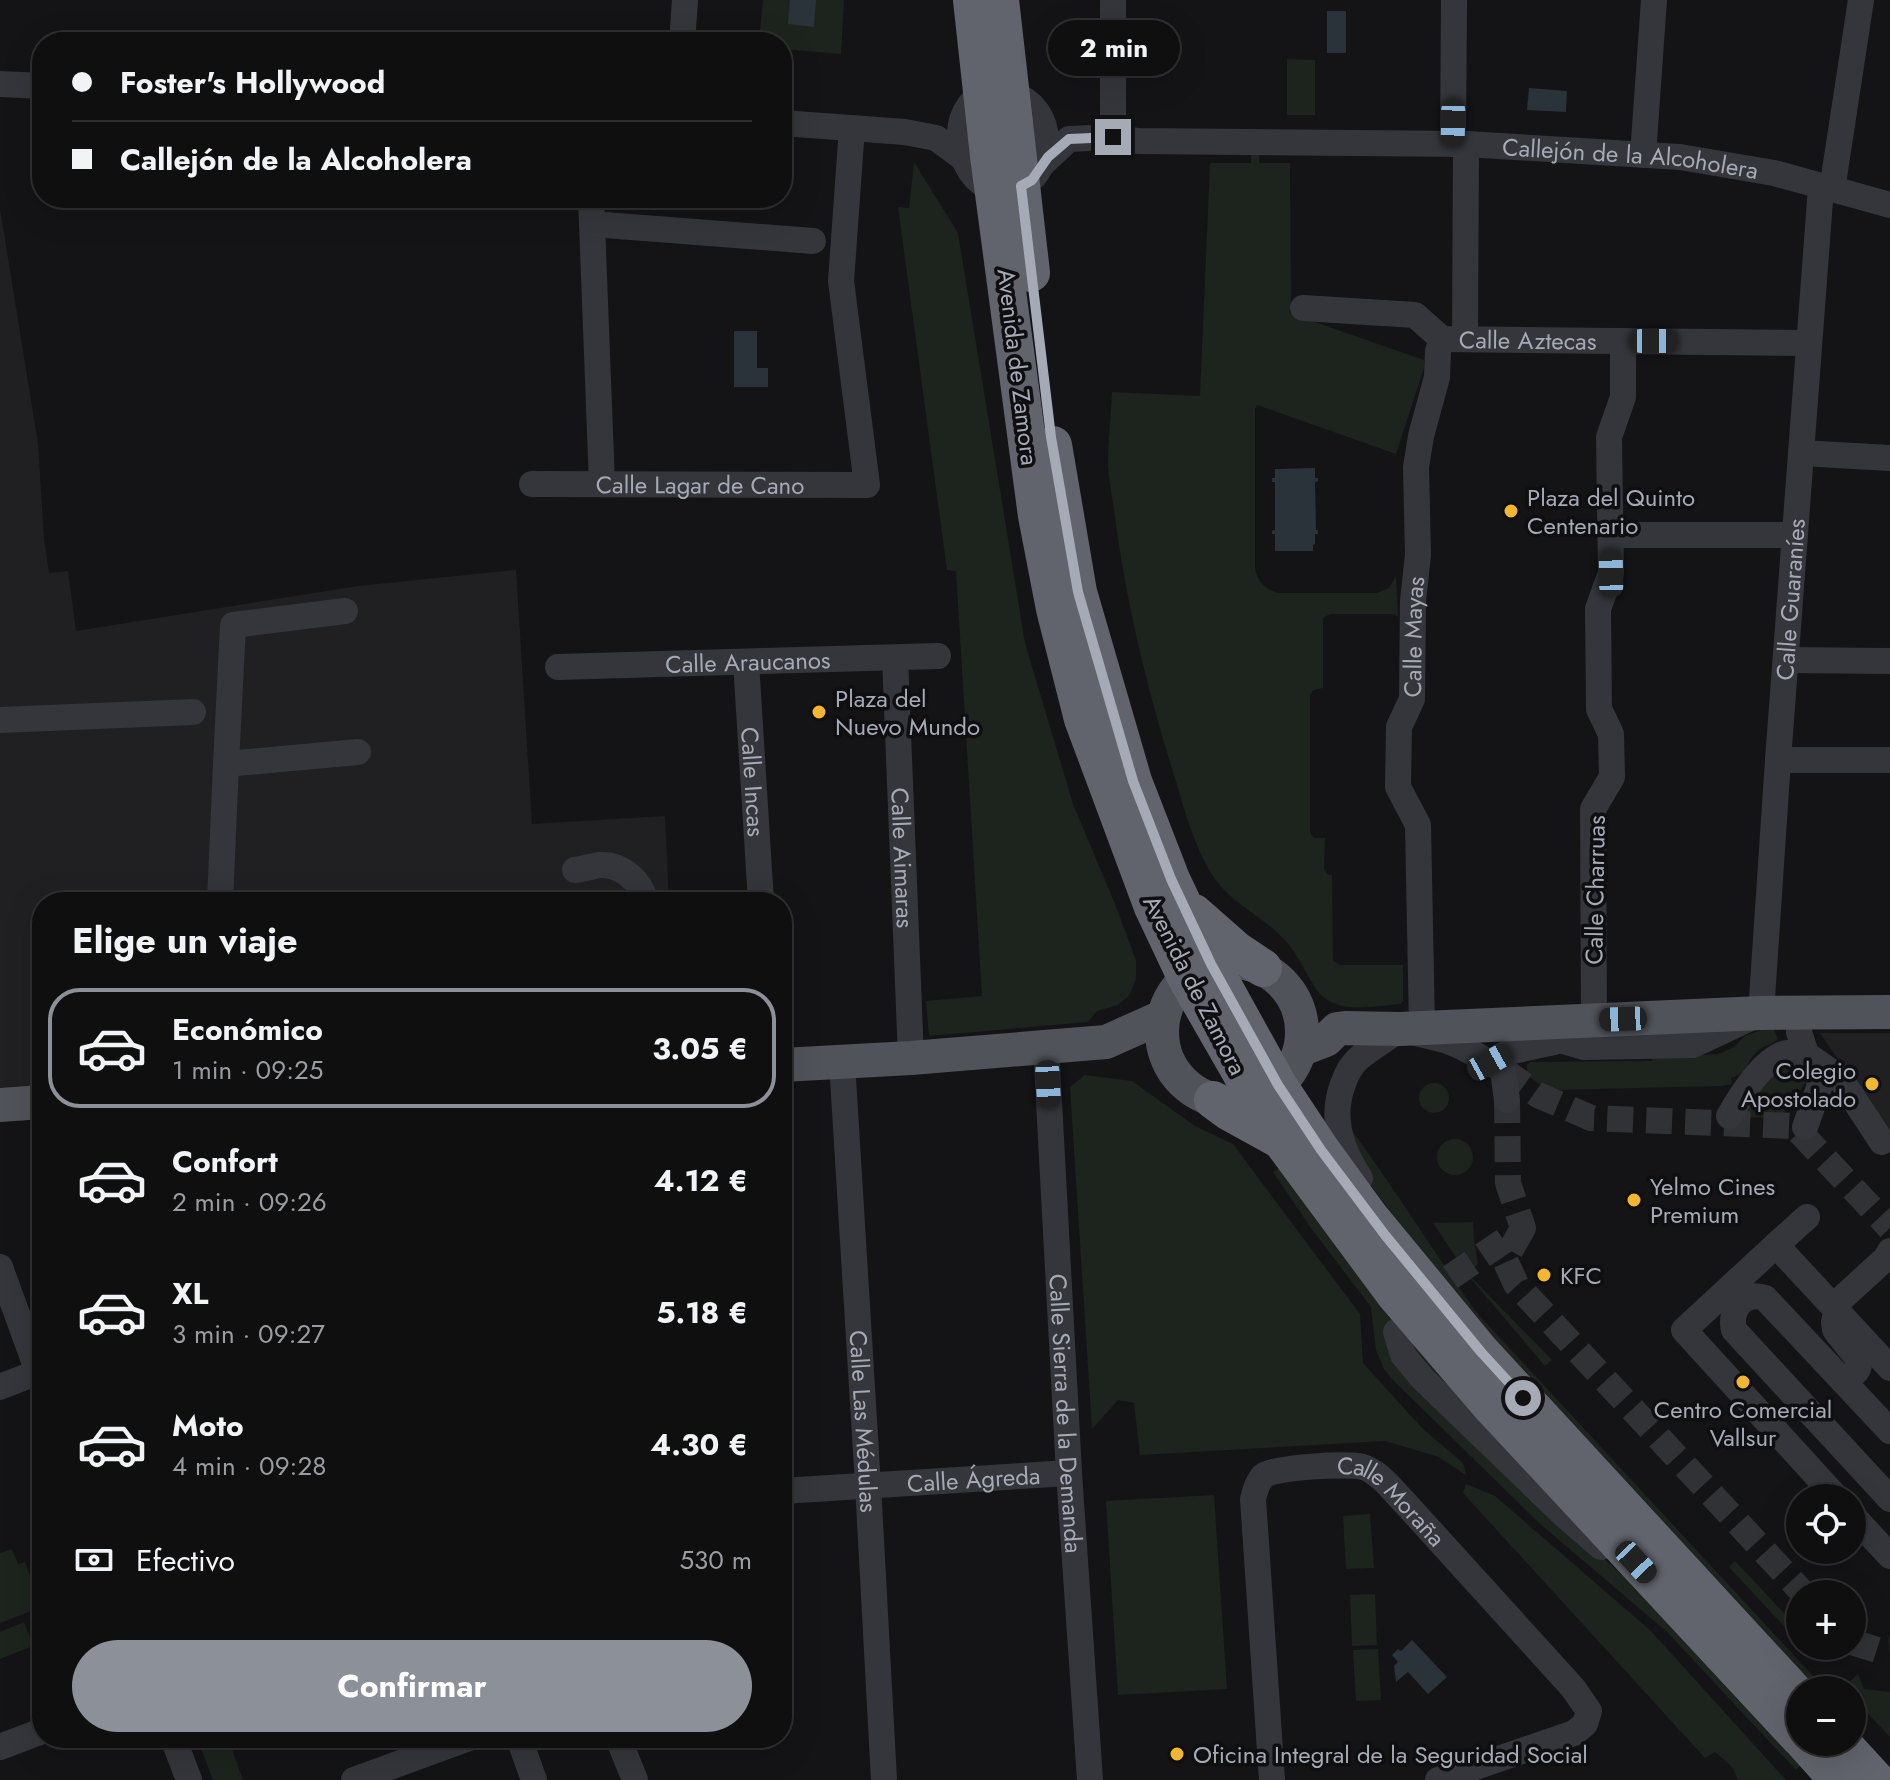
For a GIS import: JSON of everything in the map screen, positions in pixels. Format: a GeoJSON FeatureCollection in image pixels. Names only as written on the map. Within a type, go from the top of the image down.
{"type":"FeatureCollection","features":[{"type":"Feature","properties":{"kind":"highway","name":"Avenida de Zamora"},"geometry":{"type":"LineString","coordinates":[[972,0],[985,101],[1018,181],[1051,437],[1078,592],[1133,781],[1180,900],[1198,970]]}},
{"type":"Feature","properties":{"kind":"highway","name":"Avenida de Zamora"},"geometry":{"type":"LineString","coordinates":[[985,101],[1000,0]]}},
{"type":"Feature","properties":{"kind":"highway","name":"Avenida de Zamora"},"geometry":{"type":"LineString","coordinates":[[1018,181],[1037,516],[1055,609],[1083,719],[1147,894],[1198,970],[1266,1092],[1280,1140],[1394,1293],[1481,1395],[1786,1723]]}},
{"type":"Feature","properties":{"kind":"highway"},"geometry":{"type":"LineString","coordinates":[[1180,900],[1210,929],[1263,968]]}},
{"type":"Feature","properties":{"kind":"highway","name":"Avenida de Zamora"},"geometry":{"type":"LineString","coordinates":[[1266,1092],[1321,1150],[1369,1216],[1481,1352],[1786,1683]]}},
{"type":"Feature","properties":{"kind":"highway"},"geometry":{"type":"LineString","coordinates":[[1213,1100],[1280,1140]]}},
{"type":"Feature","properties":{"kind":"highway","name":"Avenida de Zamora"},"geometry":{"type":"LineString","coordinates":[[1816,1756],[1838,1780]]}},
{"type":"Feature","properties":{"kind":"highway"},"geometry":{"type":"LineString","coordinates":[[1854,1756],[1876,1780]]}},
{"type":"Feature","properties":{"kind":"main road"},"geometry":{"type":"LineString","coordinates":[[1224,961],[1240,961],[1263,968],[1284,984],[1295,1001],[1302,1025],[1300,1050],[1294,1066],[1266,1092],[1240,1102],[1213,1100],[1199,1094],[1186,1085],[1166,1059],[1162,1044],[1162,1017],[1166,1004],[1174,990],[1198,970],[1224,961]]}},
{"type":"Feature","properties":{"kind":"main road"},"geometry":{"type":"LineString","coordinates":[[1295,1001],[1323,1016],[1337,1029]]}},
{"type":"Feature","properties":{"kind":"main road"},"geometry":{"type":"LineString","coordinates":[[1300,1050],[1326,1040],[1337,1029],[1761,1013],[1890,1012]]}},
{"type":"Feature","properties":{"kind":"main road"},"geometry":{"type":"LineString","coordinates":[[792,1064],[1106,1042],[1162,1017]]}},
{"type":"Feature","properties":{"kind":"main road"},"geometry":{"type":"LineString","coordinates":[[1106,1042],[1174,1072]]}},
{"type":"Feature","properties":{"kind":"main road"},"geometry":{"type":"LineString","coordinates":[[0,1105],[32,1103]]}},
{"type":"Feature","properties":{"kind":"street"},"geometry":{"type":"LineString","coordinates":[[683,32],[685,0]]}},
{"type":"Feature","properties":{"kind":"street"},"geometry":{"type":"LineString","coordinates":[[1113,0],[1113,137]]}},
{"type":"Feature","properties":{"kind":"street","name":"Calle Mayas"},"geometry":{"type":"LineString","coordinates":[[1425,1028],[1418,825],[1398,787],[1399,727],[1412,699],[1413,601],[1418,555],[1416,467],[1437,377],[1438,351],[1454,339],[1459,144],[1454,0]]}},
{"type":"Feature","properties":{"kind":"street"},"geometry":{"type":"LineString","coordinates":[[1643,155],[1654,0]]}},
{"type":"Feature","properties":{"kind":"street","name":"Calle Guaraníes"},"geometry":{"type":"LineString","coordinates":[[1761,1013],[1809,343],[1827,188],[1861,0]]}},
{"type":"Feature","properties":{"kind":"street"},"geometry":{"type":"LineString","coordinates":[[0,84],[32,86]]}},
{"type":"Feature","properties":{"kind":"street"},"geometry":{"type":"LineString","coordinates":[[936,138],[985,101],[1023,97],[1040,116],[1046,141],[1018,181]]}},
{"type":"Feature","properties":{"kind":"street"},"geometry":{"type":"LineString","coordinates":[[963,158],[960,126],[985,101]]}},
{"type":"Feature","properties":{"kind":"street"},"geometry":{"type":"LineString","coordinates":[[792,124],[905,132],[936,138],[963,158],[983,185],[1018,181],[1069,139],[1044,127]]}},
{"type":"Feature","properties":{"kind":"street","name":"Calle Lagar de Cano"},"geometry":{"type":"LineString","coordinates":[[532,484],[867,485],[841,281],[852,128]]}},
{"type":"Feature","properties":{"kind":"street","name":"Callejón de la Alcoholera"},"geometry":{"type":"LineString","coordinates":[[1069,139],[1113,137],[1138,141],[1459,144],[1680,157],[1774,173],[1890,205]]}},
{"type":"Feature","properties":{"kind":"street"},"geometry":{"type":"LineString","coordinates":[[591,208],[602,484]]}},
{"type":"Feature","properties":{"kind":"street"},"geometry":{"type":"LineString","coordinates":[[592,224],[813,241]]}},
{"type":"Feature","properties":{"kind":"street","name":"Calle Aztecas"},"geometry":{"type":"LineString","coordinates":[[1303,308],[1415,315],[1454,339],[1809,343]]}},
{"type":"Feature","properties":{"kind":"street","name":"Calle Charruas"},"geometry":{"type":"LineString","coordinates":[[1594,1020],[1593,809],[1612,777],[1611,734],[1599,709],[1598,609],[1611,573],[1609,437],[1623,397],[1623,341]]}},
{"type":"Feature","properties":{"kind":"street"},"geometry":{"type":"LineString","coordinates":[[1801,453],[1890,458]]}},
{"type":"Feature","properties":{"kind":"street"},"geometry":{"type":"LineString","coordinates":[[1610,535],[1795,535]]}},
{"type":"Feature","properties":{"kind":"street"},"geometry":{"type":"LineString","coordinates":[[220,892],[233,625],[345,611]]}},
{"type":"Feature","properties":{"kind":"street","name":"Calle Araucanos"},"geometry":{"type":"LineString","coordinates":[[558,667],[938,656]]}},
{"type":"Feature","properties":{"kind":"street","name":"Calle Aimaras"},"geometry":{"type":"LineString","coordinates":[[895,658],[911,1058]]}},
{"type":"Feature","properties":{"kind":"street"},"geometry":{"type":"LineString","coordinates":[[1786,660],[1890,661]]}},
{"type":"Feature","properties":{"kind":"street","name":"Calle Incas"},"geometry":{"type":"LineString","coordinates":[[746,662],[760,892]]}},
{"type":"Feature","properties":{"kind":"street"},"geometry":{"type":"LineString","coordinates":[[0,720],[193,712]]}},
{"type":"Feature","properties":{"kind":"street"},"geometry":{"type":"LineString","coordinates":[[226,764],[358,752]]}},
{"type":"Feature","properties":{"kind":"street"},"geometry":{"type":"LineString","coordinates":[[1778,760],[1890,760]]}},
{"type":"Feature","properties":{"kind":"street"},"geometry":{"type":"LineString","coordinates":[[575,870],[602,865],[619,868],[636,880],[642,892]]}},
{"type":"Feature","properties":{"kind":"street"},"geometry":{"type":"LineString","coordinates":[[1417,1274],[1381,1210],[1347,1160],[1338,1133],[1341,1089],[1357,1060],[1425,1028],[1533,1032],[1584,1047],[1693,1045],[1761,1013]]}},
{"type":"Feature","properties":{"kind":"street"},"geometry":{"type":"LineString","coordinates":[[1799,1014],[1799,1032],[1820,1085],[1805,1127]]}},
{"type":"Feature","properties":{"kind":"street"},"geometry":{"type":"LineString","coordinates":[[1425,1028],[1503,1070],[1507,1100]]}},
{"type":"Feature","properties":{"kind":"street"},"geometry":{"type":"LineString","coordinates":[[1490,1062],[1508,1052],[1562,1041]]}},
{"type":"Feature","properties":{"kind":"street","name":"Calle Sierra de la Demanda"},"geometry":{"type":"LineString","coordinates":[[1046,1046],[1069,1473],[1090,1780]]}},
{"type":"Feature","properties":{"kind":"street"},"geometry":{"type":"LineString","coordinates":[[1729,1116],[1767,1064],[1791,1052],[1811,1058],[1840,1078],[1882,1142]]}},
{"type":"Feature","properties":{"kind":"street","name":"Calle Las Médulas"},"geometry":{"type":"LineString","coordinates":[[842,1062],[884,1780]]}},
{"type":"Feature","properties":{"kind":"street"},"geometry":{"type":"LineString","coordinates":[[1807,1217],[1684,1330],[1824,1484]]}},
{"type":"Feature","properties":{"kind":"street"},"geometry":{"type":"LineString","coordinates":[[1776,1245],[1890,1368]]}},
{"type":"Feature","properties":{"kind":"street"},"geometry":{"type":"LineString","coordinates":[[1843,1381],[1857,1371],[1860,1364],[1835,1330],[1839,1301],[1890,1251]]}},
{"type":"Feature","properties":{"kind":"street"},"geometry":{"type":"LineString","coordinates":[[0,1267],[6,1302],[32,1360]]}},
{"type":"Feature","properties":{"kind":"street"},"geometry":{"type":"LineString","coordinates":[[1837,1312],[1846,1309],[1890,1271]]}},
{"type":"Feature","properties":{"kind":"street"},"geometry":{"type":"LineString","coordinates":[[1890,1431],[1765,1298],[1752,1296],[1740,1302],[1732,1322],[1734,1330],[1890,1499]]}},
{"type":"Feature","properties":{"kind":"street"},"geometry":{"type":"LineString","coordinates":[[1396,1332],[1403,1355],[1422,1378],[1563,1514],[1678,1606]]}},
{"type":"Feature","properties":{"kind":"street"},"geometry":{"type":"LineString","coordinates":[[0,1387],[32,1380]]}},
{"type":"Feature","properties":{"kind":"street","name":"Calle Moraña"},"geometry":{"type":"LineString","coordinates":[[1272,1780],[1253,1499],[1256,1486],[1265,1474],[1285,1468],[1361,1466],[1378,1475],[1573,1688],[1589,1711],[1585,1724],[1574,1733],[1438,1780]]}},
{"type":"Feature","properties":{"kind":"street","name":"Calle Ágreda"},"geometry":{"type":"LineString","coordinates":[[792,1490],[1069,1473]]}},
{"type":"Feature","properties":{"kind":"street"},"geometry":{"type":"LineString","coordinates":[[1866,1530],[1890,1556]]}},
{"type":"Feature","properties":{"kind":"street"},"geometry":{"type":"LineString","coordinates":[[0,1747],[32,1735]]}},
{"type":"Feature","properties":{"kind":"street"},"geometry":{"type":"LineString","coordinates":[[177,1748],[189,1780]]}},
{"type":"Feature","properties":{"kind":"street"},"geometry":{"type":"LineString","coordinates":[[354,1780],[442,1748]]}},
{"type":"Feature","properties":{"kind":"street"},"geometry":{"type":"LineString","coordinates":[[523,1748],[534,1780]]}},
{"type":"Feature","properties":{"kind":"street"},"geometry":{"type":"LineString","coordinates":[[622,1748],[635,1780]]}},
{"type":"Feature","properties":{"kind":"shaded area"},"geometry":{"type":"Polygon","coordinates":[[[763,0],[844,0],[841,54],[792,50],[792,32],[760,32],[763,0]]]}},
{"type":"Feature","properties":{"kind":"shaded area"},"geometry":{"type":"Polygon","coordinates":[[[790,0],[816,0],[814,27],[788,24],[790,0]]]}},
{"type":"Feature","properties":{"kind":"shaded area"},"geometry":{"type":"Polygon","coordinates":[[[1327,11],[1346,11],[1346,53],[1327,53],[1327,11]]]}},
{"type":"Feature","properties":{"kind":"shaded area"},"geometry":{"type":"Polygon","coordinates":[[[1287,59],[1315,60],[1315,115],[1287,115],[1287,59]]]}},
{"type":"Feature","properties":{"kind":"shaded area"},"geometry":{"type":"Polygon","coordinates":[[[1529,88],[1567,91],[1566,112],[1527,110],[1529,88]]]}},
{"type":"Feature","properties":{"kind":"shaded area"},"geometry":{"type":"Polygon","coordinates":[[[1251,149],[1259,149],[1259,163],[1290,163],[1289,313],[1424,360],[1396,454],[1257,405],[1255,409],[1255,569],[1263,584],[1277,593],[1377,593],[1389,588],[1396,576],[1398,617],[1394,614],[1331,614],[1323,619],[1323,688],[1313,690],[1310,695],[1310,830],[1315,838],[1325,838],[1324,869],[1332,875],[1333,961],[1340,965],[1403,965],[1401,1004],[1344,1006],[1324,997],[1283,938],[1230,896],[1215,879],[1191,830],[1165,747],[1140,653],[1121,557],[1108,465],[1112,392],[1200,396],[1210,163],[1251,163],[1251,149]]]}},
{"type":"Feature","properties":{"kind":"shaded area"},"geometry":{"type":"Polygon","coordinates":[[[914,162],[958,233],[1025,643],[1073,804],[1136,960],[1136,979],[1129,996],[1118,1005],[1097,1011],[1088,1022],[929,1036],[926,1001],[982,996],[956,571],[947,570],[898,207],[909,208],[914,162]]]}},
{"type":"Feature","properties":{"kind":"shaded area"},"geometry":{"type":"Polygon","coordinates":[[[0,209],[38,443],[49,573],[68,571],[76,631],[358,586],[516,570],[532,824],[665,816],[669,892],[32,892],[32,1091],[0,1092],[0,209]]]}},
{"type":"Feature","properties":{"kind":"shaded area"},"geometry":{"type":"Polygon","coordinates":[[[734,331],[757,331],[757,368],[768,368],[768,387],[734,387],[734,331]]]}},
{"type":"Feature","properties":{"kind":"shaded area"},"geometry":{"type":"Polygon","coordinates":[[[1315,468],[1315,478],[1318,478],[1315,482],[1318,534],[1315,534],[1313,551],[1275,551],[1275,534],[1272,531],[1275,530],[1275,482],[1272,478],[1275,478],[1275,469],[1315,468]]]}},
{"type":"Feature","properties":{"kind":"shaded area"},"geometry":{"type":"Polygon","coordinates":[[[1761,1030],[1774,1030],[1778,1039],[1760,1049],[1742,1072],[1731,1078],[1732,1084],[1554,1090],[1545,1088],[1527,1075],[1530,1062],[1651,1061],[1654,1058],[1719,1054],[1734,1047],[1745,1036],[1761,1030]]]}},
{"type":"Feature","properties":{"kind":"shaded area","name":"Colegio Apostolado"},"geometry":{"type":"Polygon","coordinates":[[[1820,1033],[1890,1033],[1890,1135],[1820,1033]]]}},
{"type":"Feature","properties":{"kind":"shaded area"},"geometry":{"type":"Polygon","coordinates":[[[1785,1062],[1803,1067],[1806,1082],[1780,1118],[1739,1117],[1741,1110],[1785,1062]]]}},
{"type":"Feature","properties":{"kind":"shaded area"},"geometry":{"type":"Polygon","coordinates":[[[1085,1075],[1132,1081],[1195,1126],[1233,1144],[1360,1314],[1363,1363],[1422,1428],[1463,1463],[1467,1476],[1439,1457],[1385,1441],[1140,1455],[1134,1403],[1118,1400],[1092,1429],[1070,1087],[1085,1075]]]}},
{"type":"Feature","properties":{"kind":"shaded area"},"geometry":{"type":"Polygon","coordinates":[[[1434,1083],[1444,1088],[1449,1098],[1444,1108],[1434,1113],[1424,1108],[1419,1098],[1424,1088],[1434,1083]]]}},
{"type":"Feature","properties":{"kind":"shaded area"},"geometry":{"type":"Polygon","coordinates":[[[1348,1125],[1477,1313],[1786,1647],[1786,1660],[1798,1660],[1813,1676],[1795,1676],[1471,1325],[1373,1188],[1350,1149],[1348,1125]]]}},
{"type":"Feature","properties":{"kind":"shaded area"},"geometry":{"type":"Polygon","coordinates":[[[1455,1139],[1468,1144],[1473,1157],[1468,1170],[1455,1175],[1442,1170],[1437,1157],[1442,1144],[1455,1139]]]}},
{"type":"Feature","properties":{"kind":"shaded area"},"geometry":{"type":"Polygon","coordinates":[[[1284,1165],[1529,1463],[1390,1333],[1552,1513],[1676,1622],[1786,1741],[1786,1756],[1800,1756],[1805,1761],[1796,1770],[1667,1632],[1539,1523],[1392,1379],[1376,1350],[1371,1307],[1273,1172],[1284,1165]]]}},
{"type":"Feature","properties":{"kind":"shaded area"},"geometry":{"type":"Polygon","coordinates":[[[1473,1222],[1478,1264],[1468,1274],[1552,1360],[1545,1366],[1467,1274],[1433,1223],[1473,1222]]]}},
{"type":"Feature","properties":{"kind":"shaded area"},"geometry":{"type":"Polygon","coordinates":[[[1466,1484],[1495,1496],[1651,1631],[1786,1780],[1738,1780],[1733,1768],[1715,1752],[1705,1758],[1463,1493],[1466,1484]]]}},
{"type":"Feature","properties":{"kind":"shaded area"},"geometry":{"type":"Polygon","coordinates":[[[1214,1495],[1227,1689],[1118,1695],[1106,1501],[1214,1495]]]}},
{"type":"Feature","properties":{"kind":"shaded area"},"geometry":{"type":"Polygon","coordinates":[[[1370,1514],[1374,1568],[1346,1569],[1343,1516],[1370,1514]]]}},
{"type":"Feature","properties":{"kind":"shaded area"},"geometry":{"type":"Polygon","coordinates":[[[12,1549],[18,1564],[25,1562],[32,1581],[32,1611],[0,1623],[0,1553],[12,1549]]]}},
{"type":"Feature","properties":{"kind":"shaded area"},"geometry":{"type":"Polygon","coordinates":[[[1735,1561],[1786,1615],[1786,1628],[1729,1567],[1735,1561]]]}},
{"type":"Feature","properties":{"kind":"shaded area"},"geometry":{"type":"Polygon","coordinates":[[[1375,1594],[1377,1645],[1352,1646],[1350,1595],[1375,1594]]]}},
{"type":"Feature","properties":{"kind":"shaded area"},"geometry":{"type":"Polygon","coordinates":[[[24,1622],[32,1646],[0,1659],[0,1632],[24,1622]]]}},
{"type":"Feature","properties":{"kind":"shaded area"},"geometry":{"type":"Polygon","coordinates":[[[1412,1640],[1447,1677],[1428,1694],[1408,1672],[1396,1682],[1394,1666],[1398,1662],[1392,1655],[1412,1640]]]}},
{"type":"Feature","properties":{"kind":"shaded area"},"geometry":{"type":"Polygon","coordinates":[[[1378,1649],[1381,1700],[1356,1701],[1353,1650],[1378,1649]]]}},
{"type":"Feature","properties":{"kind":"shaded area"},"geometry":{"type":"Polygon","coordinates":[[[1866,1689],[1890,1692],[1890,1737],[1866,1712],[1866,1689]]]}},
{"type":"Feature","properties":{"kind":"shaded area"},"geometry":{"type":"Polygon","coordinates":[[[201,1748],[232,1748],[243,1780],[213,1780],[201,1748]]]}},
{"type":"Feature","properties":{"kind":"tunnel"},"geometry":{"type":"LineString","coordinates":[[1503,1070],[1538,1095],[1591,1118],[1794,1126],[1890,1228]]}},
{"type":"Feature","properties":{"kind":"tunnel"},"geometry":{"type":"LineString","coordinates":[[1418,1299],[1523,1228],[1508,1183],[1507,1100]]}},
{"type":"Feature","properties":{"kind":"tunnel"},"geometry":{"type":"LineString","coordinates":[[1523,1228],[1505,1260],[1516,1284],[1791,1580]]}},
{"type":"Feature","properties":{"kind":"tunnel"},"geometry":{"type":"LineString","coordinates":[[1866,1646],[1877,1650],[1890,1648]]}},
{"type":"Feature","properties":{"kind":"place","name":"Plaza del Quinto Centenario"},"geometry":{"type":"Point","coordinates":[1511,511]}},
{"type":"Feature","properties":{"kind":"place","name":"Plaza del Nuevo Mundo"},"geometry":{"type":"Point","coordinates":[819,712]}},
{"type":"Feature","properties":{"kind":"place","name":"Colegio Apostolado"},"geometry":{"type":"Point","coordinates":[1872,1084]}},
{"type":"Feature","properties":{"kind":"place","name":"Yelmo Cines Premium"},"geometry":{"type":"Point","coordinates":[1634,1200]}},
{"type":"Feature","properties":{"kind":"place","name":"KFC"},"geometry":{"type":"Point","coordinates":[1544,1275]}},
{"type":"Feature","properties":{"kind":"place","name":"Centro Comercial Vallsur"},"geometry":{"type":"Point","coordinates":[1743,1382]}},
{"type":"Feature","properties":{"kind":"place","name":"Oficina Integral de la Seguridad Social"},"geometry":{"type":"Point","coordinates":[1177,1754]}},
{"type":"Feature","properties":{"kind":"route"},"geometry":{"type":"LineString","coordinates":[[1113,137],[1069,139],[1048,157],[1032,180],[1021,186],[1051,437],[1078,592],[1133,781],[1171,879],[1211,964],[1278,1085],[1369,1216],[1523,1398]]}}]}
